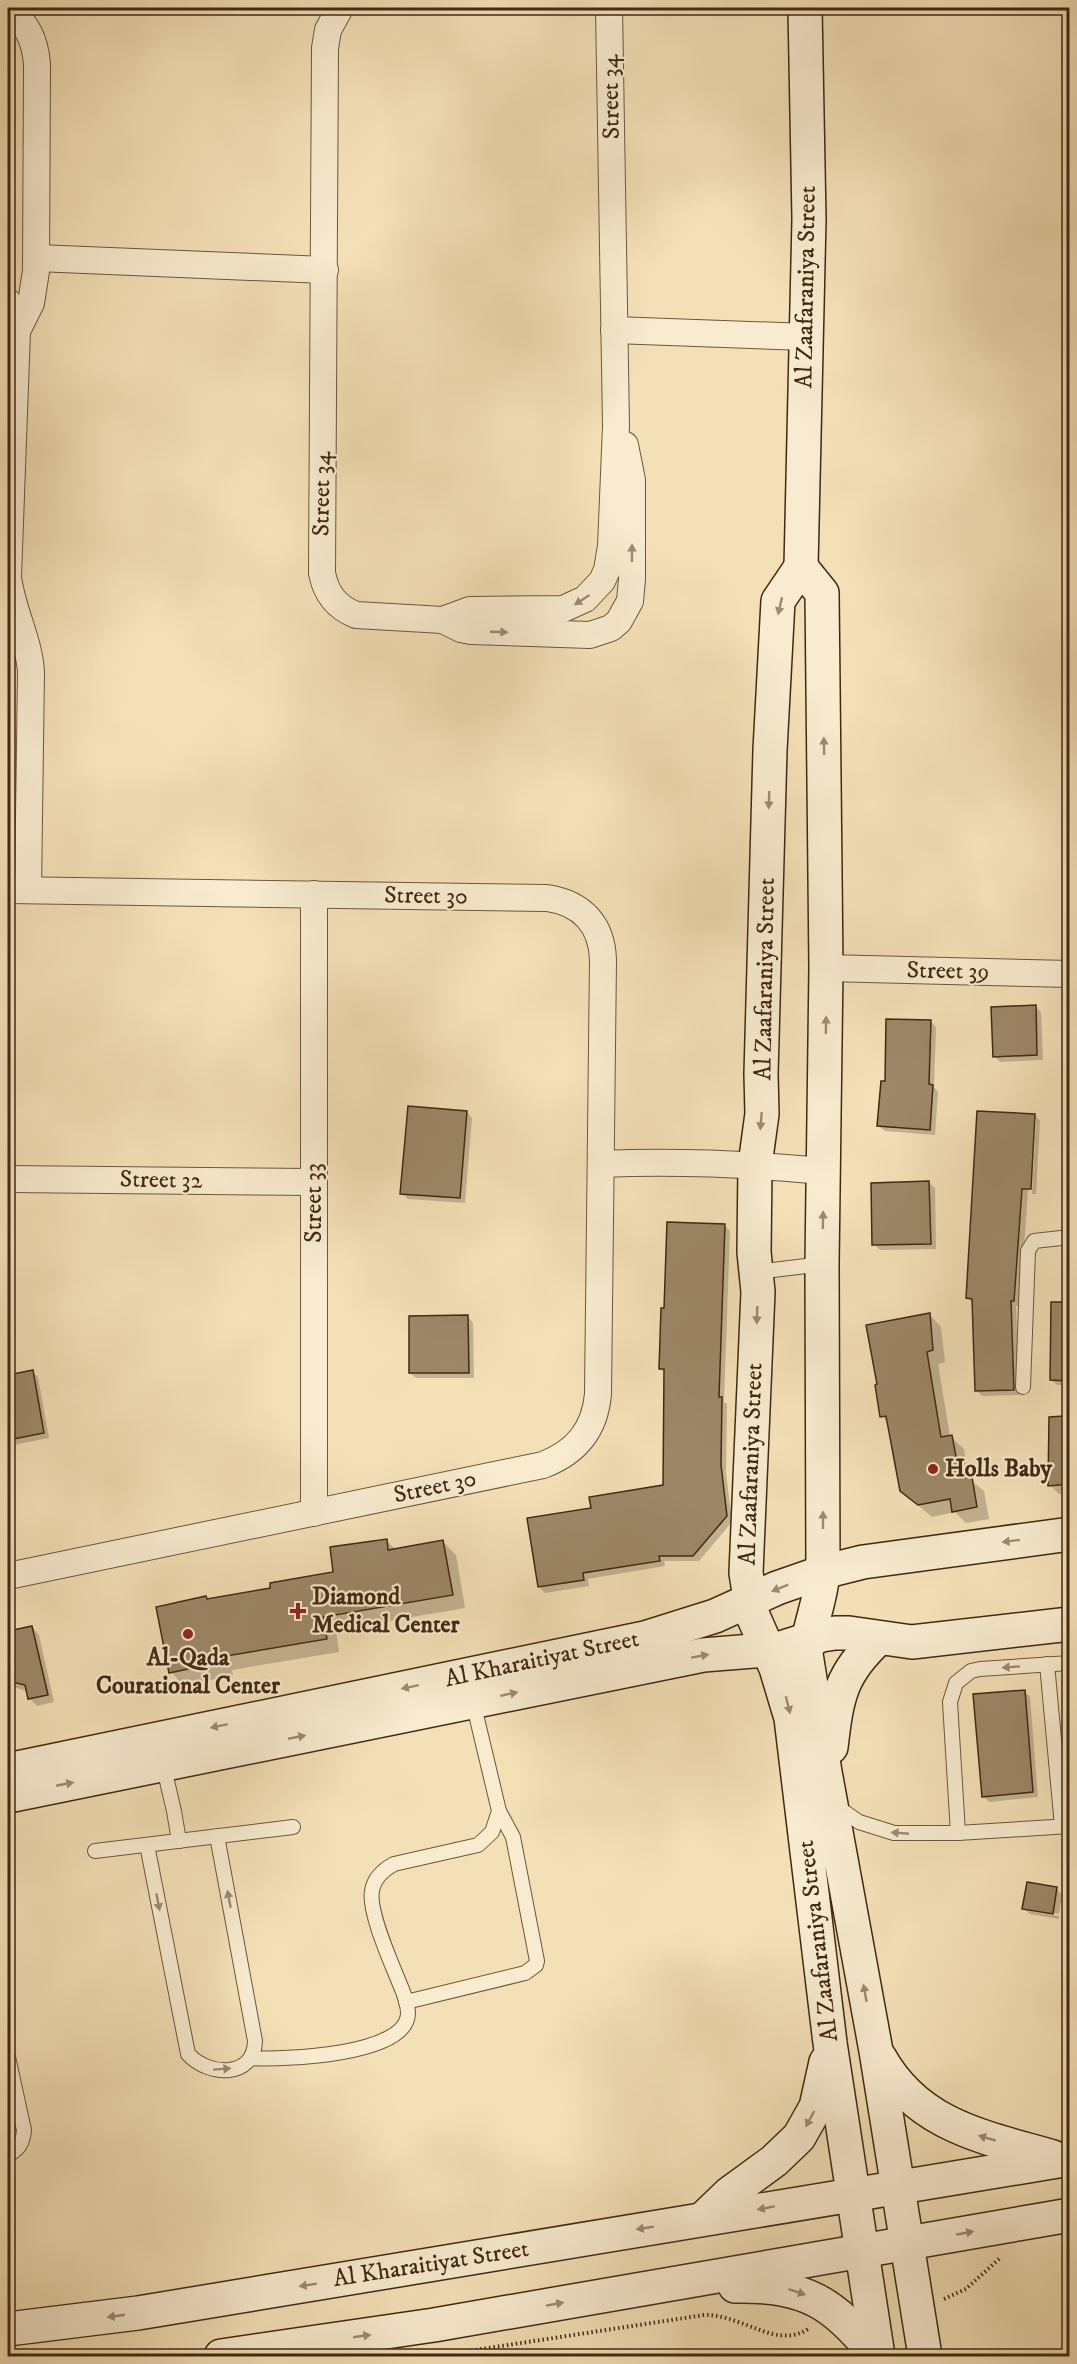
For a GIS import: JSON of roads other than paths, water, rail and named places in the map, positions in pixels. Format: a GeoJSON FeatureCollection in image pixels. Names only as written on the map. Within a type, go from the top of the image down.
{"type":"FeatureCollection","features":[{"type":"Feature","properties":{"kind":"street","name":"Street 34"},"geometry":{"type":"LineString","coordinates":[[340,8],[328,30],[325,48],[322,573],[333,599],[347,611],[356,615],[443,620],[471,631],[590,635],[611,628],[626,612],[632,591],[632,480],[627,453],[616,426]]}},
{"type":"Feature","properties":{"kind":"street","name":"Street 34"},"geometry":{"type":"LineString","coordinates":[[443,620],[470,610],[563,609],[585,599],[594,591],[602,581],[610,558],[616,426],[609,8]]}},
{"type":"Feature","properties":{"kind":"street","name":"Al Zaafaraniya Street"},"geometry":{"type":"LineString","coordinates":[[805,8],[808,219],[801,567],[778,602],[770,750],[761,1074],[763,1094],[755,1165],[754,1252],[757,1272],[746,1574],[749,1602],[766,1650],[776,1668],[791,1718],[830,2043],[877,2356]]}},
{"type":"Feature","properties":{"kind":"street"},"geometry":{"type":"LineString","coordinates":[[8,9],[26,27],[36,51],[37,258],[31,303],[17,331]]}},
{"type":"Feature","properties":{"kind":"street"},"geometry":{"type":"LineString","coordinates":[[37,258],[325,270]]}},
{"type":"Feature","properties":{"kind":"street"},"geometry":{"type":"LineString","coordinates":[[8,302],[14,314],[17,331],[8,571],[10,603],[26,638],[31,672],[18,890]]}},
{"type":"Feature","properties":{"kind":"street"},"geometry":{"type":"LineString","coordinates":[[614,330],[807,337]]}},
{"type":"Feature","properties":{"kind":"street","name":"Al Zaafaraniya Street"},"geometry":{"type":"LineString","coordinates":[[801,567],[822,593],[826,968],[822,1264],[824,1572],[819,1604],[808,1639],[807,1673],[876,2051],[926,2356]]}},
{"type":"Feature","properties":{"kind":"street","name":"Street 30"},"geometry":{"type":"LineString","coordinates":[[8,1576],[543,1465],[562,1456],[578,1444],[587,1433],[597,1407],[601,1164],[603,947],[596,928],[584,912],[567,902],[547,898],[18,890]]}},
{"type":"Feature","properties":{"kind":"street","name":"Street 33"},"geometry":{"type":"LineString","coordinates":[[314,894],[314,1513]]}},
{"type":"Feature","properties":{"kind":"street","name":"Street 39"},"geometry":{"type":"LineString","coordinates":[[826,968],[1070,974]]}},
{"type":"Feature","properties":{"kind":"street"},"geometry":{"type":"LineString","coordinates":[[601,1164],[655,1162],[755,1165],[823,1171]]}},
{"type":"Feature","properties":{"kind":"street","name":"Street 32"},"geometry":{"type":"LineString","coordinates":[[8,1179],[314,1182]]}},
{"type":"Feature","properties":{"kind":"street","name":"Al Kharaitiyat Street"},"geometry":{"type":"LineString","coordinates":[[8,1770],[645,1638],[706,1619],[777,1588],[863,1562],[1070,1534]]}},
{"type":"Feature","properties":{"kind":"street","name":"Al Kharaitiyat Street"},"geometry":{"type":"LineString","coordinates":[[8,1796],[703,1655],[788,1647],[808,1639],[842,1633],[929,1641],[1070,1624]]}},
{"type":"Feature","properties":{"kind":"street"},"geometry":{"type":"LineString","coordinates":[[828,1786],[836,1703],[842,1685],[852,1667],[879,1638]]}},
{"type":"Feature","properties":{"kind":"street"},"geometry":{"type":"LineString","coordinates":[[703,2219],[730,2193],[788,2150],[799,2137],[816,2107],[830,2043]]}},
{"type":"Feature","properties":{"kind":"street"},"geometry":{"type":"LineString","coordinates":[[876,2051],[900,2086],[933,2115],[967,2132],[1066,2159]]}},
{"type":"Feature","properties":{"kind":"street","name":"Al Kharaitiyat Street"},"geometry":{"type":"LineString","coordinates":[[8,2329],[138,2313],[1066,2159]]}},
{"type":"Feature","properties":{"kind":"street"},"geometry":{"type":"LineString","coordinates":[[221,2356],[434,2325],[1070,2215]]}},
{"type":"Feature","properties":{"kind":"street"},"geometry":{"type":"LineString","coordinates":[[655,2286],[777,2287],[794,2291],[829,2307],[851,2326],[877,2356]]}},
{"type":"Feature","properties":{"kind":"lane"},"geometry":{"type":"LineString","coordinates":[[1023,1387],[1028,1251],[1034,1241],[1070,1237]]}},
{"type":"Feature","properties":{"kind":"lane"},"geometry":{"type":"LineString","coordinates":[[757,1272],[822,1264]]}},
{"type":"Feature","properties":{"kind":"lane"},"geometry":{"type":"LineString","coordinates":[[958,1833],[950,1713],[952,1692],[956,1683],[971,1671],[980,1669],[1070,1662]]}},
{"type":"Feature","properties":{"kind":"lane"},"geometry":{"type":"LineString","coordinates":[[828,1786],[859,1822],[876,1829],[912,1834],[1066,1826],[1047,1664]]}},
{"type":"Feature","properties":{"kind":"lane"},"geometry":{"type":"LineString","coordinates":[[406,2002],[525,1973],[536,1965],[537,1961],[513,1837],[499,1811],[473,1702]]}},
{"type":"Feature","properties":{"kind":"lane"},"geometry":{"type":"LineString","coordinates":[[163,1764],[179,1841]]}},
{"type":"Feature","properties":{"kind":"lane"},"geometry":{"type":"LineString","coordinates":[[251,2058],[310,2057],[372,2044],[391,2037],[401,2029],[408,2014],[406,2002],[386,1950],[371,1901],[376,1879],[394,1864],[478,1845],[492,1832],[499,1811]]}},
{"type":"Feature","properties":{"kind":"lane"},"geometry":{"type":"LineString","coordinates":[[95,1851],[293,1827]]}},
{"type":"Feature","properties":{"kind":"lane"},"geometry":{"type":"LineString","coordinates":[[147,1845],[188,2054],[196,2063],[205,2068],[217,2071],[228,2070],[246,2063],[251,2058],[255,2050],[255,2041],[217,1836]]}},
{"type":"Feature","properties":{"kind":"lane"},"geometry":{"type":"LineString","coordinates":[[8,2056],[24,2139],[20,2146],[8,2155]]}},
{"type":"Feature","properties":{"kind":"place","name":"Holls Baby"},"geometry":{"type":"Point","coordinates":[933,1469]}},
{"type":"Feature","properties":{"kind":"place","name":"Diamond Medical Center"},"geometry":{"type":"Point","coordinates":[298,1611]}},
{"type":"Feature","properties":{"kind":"place","name":"Al-Qada Courational Center"},"geometry":{"type":"Point","coordinates":[188,1634]}}]}
